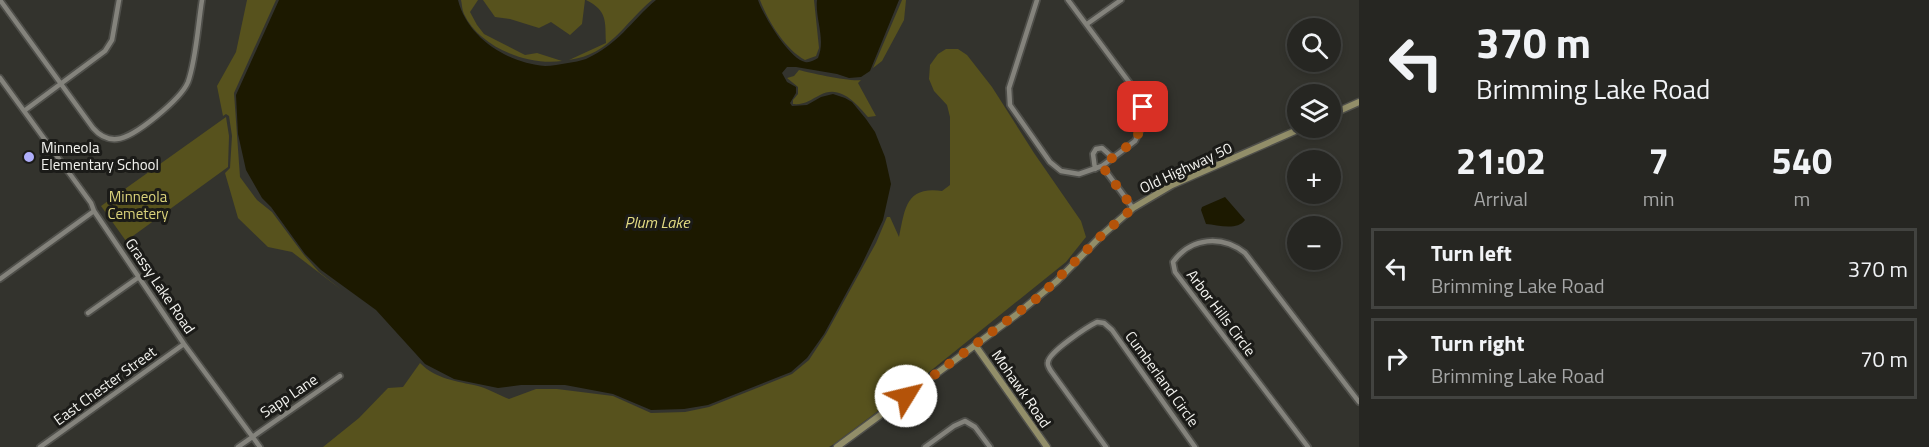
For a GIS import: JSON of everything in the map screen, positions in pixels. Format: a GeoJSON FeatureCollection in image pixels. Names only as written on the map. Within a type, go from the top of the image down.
{"type":"FeatureCollection","features":[{"type":"Feature","properties":{"kind":"main road"},"geometry":{"type":"LineString","coordinates":[[1341,110],[1359,102]]}},
{"type":"Feature","properties":{"kind":"main road","name":"Old Highway 50"},"geometry":{"type":"LineString","coordinates":[[837,447],[1040,296],[1133,208],[1172,185],[1287,135]]}},
{"type":"Feature","properties":{"kind":"main road","name":"Mohawk Road"},"geometry":{"type":"LineString","coordinates":[[975,345],[1047,447]]}},
{"type":"Feature","properties":{"kind":"street"},"geometry":{"type":"LineString","coordinates":[[0,0],[97,133],[111,139],[127,136],[176,100],[185,87],[190,72],[202,0]]}},
{"type":"Feature","properties":{"kind":"street"},"geometry":{"type":"LineString","coordinates":[[24,111],[105,51],[110,45],[116,25],[119,0]]}},
{"type":"Feature","properties":{"kind":"street"},"geometry":{"type":"LineString","coordinates":[[1037,0],[1009,88],[1010,105],[1056,167],[1073,174],[1085,173],[1102,166],[1135,141],[1144,121],[1143,107],[1135,90],[1068,0]]}},
{"type":"Feature","properties":{"kind":"street"},"geometry":{"type":"LineString","coordinates":[[1087,24],[1121,0]]}},
{"type":"Feature","properties":{"kind":"street","name":"Grassy Lake Road"},"geometry":{"type":"LineString","coordinates":[[0,78],[90,203],[184,344],[260,447]]}},
{"type":"Feature","properties":{"kind":"street"},"geometry":{"type":"LineString","coordinates":[[1095,169],[1092,158],[1096,149],[1102,148],[1112,157]]}},
{"type":"Feature","properties":{"kind":"street"},"geometry":{"type":"LineString","coordinates":[[1102,166],[1133,208]]}},
{"type":"Feature","properties":{"kind":"street"},"geometry":{"type":"LineString","coordinates":[[0,279],[94,212]]}},
{"type":"Feature","properties":{"kind":"street","name":"Arbor Hills Circle"},"geometry":{"type":"LineString","coordinates":[[1308,447],[1175,272],[1173,262],[1179,255],[1200,243],[1218,241],[1229,243],[1245,253],[1359,402]]}},
{"type":"Feature","properties":{"kind":"street"},"geometry":{"type":"LineString","coordinates":[[88,314],[139,277]]}},
{"type":"Feature","properties":{"kind":"street","name":"Cumberland Circle"},"geometry":{"type":"LineString","coordinates":[[1106,447],[1051,371],[1048,362],[1048,358],[1060,348],[1097,322],[1104,323],[1112,330],[1195,447]]}},
{"type":"Feature","properties":{"kind":"street","name":"East Chester Street"},"geometry":{"type":"LineString","coordinates":[[40,447],[184,344]]}},
{"type":"Feature","properties":{"kind":"street","name":"Sapp Lane"},"geometry":{"type":"LineString","coordinates":[[238,447],[340,376]]}},
{"type":"Feature","properties":{"kind":"street"},"geometry":{"type":"LineString","coordinates":[[925,447],[954,426],[965,421],[975,427],[990,447]]}},
{"type":"Feature","properties":{"kind":"green space"},"geometry":{"type":"Polygon","coordinates":[[[247,0],[276,0],[234,93],[240,177],[257,200],[272,212],[319,272],[343,291],[292,252],[268,247],[238,218],[225,173],[230,168],[232,136],[229,116],[226,114],[223,116],[217,86],[236,52],[247,0]]]}},
{"type":"Feature","properties":{"kind":"green space"},"geometry":{"type":"Polygon","coordinates":[[[461,0],[478,0],[470,12],[484,34],[525,55],[537,53],[562,61],[549,62],[520,57],[493,45],[471,26],[463,12],[461,0]]]}},
{"type":"Feature","properties":{"kind":"green space"},"geometry":{"type":"Polygon","coordinates":[[[483,0],[585,0],[582,24],[570,35],[551,22],[539,28],[495,17],[483,0]]]}},
{"type":"Feature","properties":{"kind":"green space"},"geometry":{"type":"Polygon","coordinates":[[[586,0],[652,0],[606,45],[583,57],[569,60],[606,43],[604,17],[598,8],[586,0]]]}},
{"type":"Feature","properties":{"kind":"green space"},"geometry":{"type":"Polygon","coordinates":[[[760,0],[814,0],[819,48],[816,56],[805,60],[784,42],[772,25],[760,0]]]}},
{"type":"Feature","properties":{"kind":"green space"},"geometry":{"type":"Polygon","coordinates":[[[902,0],[906,0],[904,20],[882,61],[873,68],[902,0]]]}},
{"type":"Feature","properties":{"kind":"green space"},"geometry":{"type":"Polygon","coordinates":[[[946,49],[958,49],[967,55],[992,87],[1081,221],[1086,237],[1066,262],[918,381],[834,444],[829,447],[323,447],[359,418],[388,388],[403,387],[420,363],[440,376],[482,387],[509,399],[536,389],[557,389],[613,396],[651,413],[685,412],[709,407],[792,374],[809,360],[826,334],[876,243],[887,217],[890,217],[899,237],[905,209],[914,196],[930,190],[942,191],[950,185],[950,117],[947,105],[934,91],[929,79],[930,65],[938,54],[946,49]]]}},
{"type":"Feature","properties":{"kind":"green space"},"geometry":{"type":"Polygon","coordinates":[[[799,70],[840,79],[861,80],[858,83],[876,116],[868,117],[841,93],[827,92],[804,103],[793,104],[798,94],[798,87],[787,78],[794,76],[799,70]]]}},
{"type":"Feature","properties":{"kind":"green space","name":"Minneola Cemetery"},"geometry":{"type":"Polygon","coordinates":[[[226,117],[229,136],[228,167],[126,241],[101,206],[226,117]]]}},
{"type":"Feature","properties":{"kind":"water","name":"Plum Lake"},"geometry":{"type":"Polygon","coordinates":[[[279,0],[458,0],[470,26],[491,46],[517,60],[545,66],[586,59],[597,53],[616,40],[656,0],[758,0],[765,16],[784,45],[799,59],[807,62],[818,58],[820,51],[821,36],[817,0],[899,0],[870,71],[861,77],[849,78],[796,67],[787,67],[782,73],[787,82],[796,87],[796,93],[790,103],[792,106],[807,105],[821,97],[833,94],[852,102],[875,132],[885,157],[891,184],[883,220],[824,334],[807,358],[791,372],[708,405],[684,409],[651,410],[613,394],[565,385],[521,385],[498,388],[454,379],[425,364],[376,310],[321,270],[305,254],[262,198],[246,170],[238,134],[236,95],[279,0]]]}},
{"type":"Feature","properties":{"kind":"water"},"geometry":{"type":"Polygon","coordinates":[[[1225,197],[1245,220],[1232,226],[1206,224],[1202,207],[1225,197]]]}},
{"type":"Feature","properties":{"kind":"place","name":"Minneola Elementary School"},"geometry":{"type":"Point","coordinates":[29,157]}},
{"type":"Feature","properties":{"kind":"route"},"geometry":{"type":"LineString","coordinates":[[906,396],[1040,296],[1133,208],[1102,166],[1135,141],[1144,121],[1143,107]]}}]}
